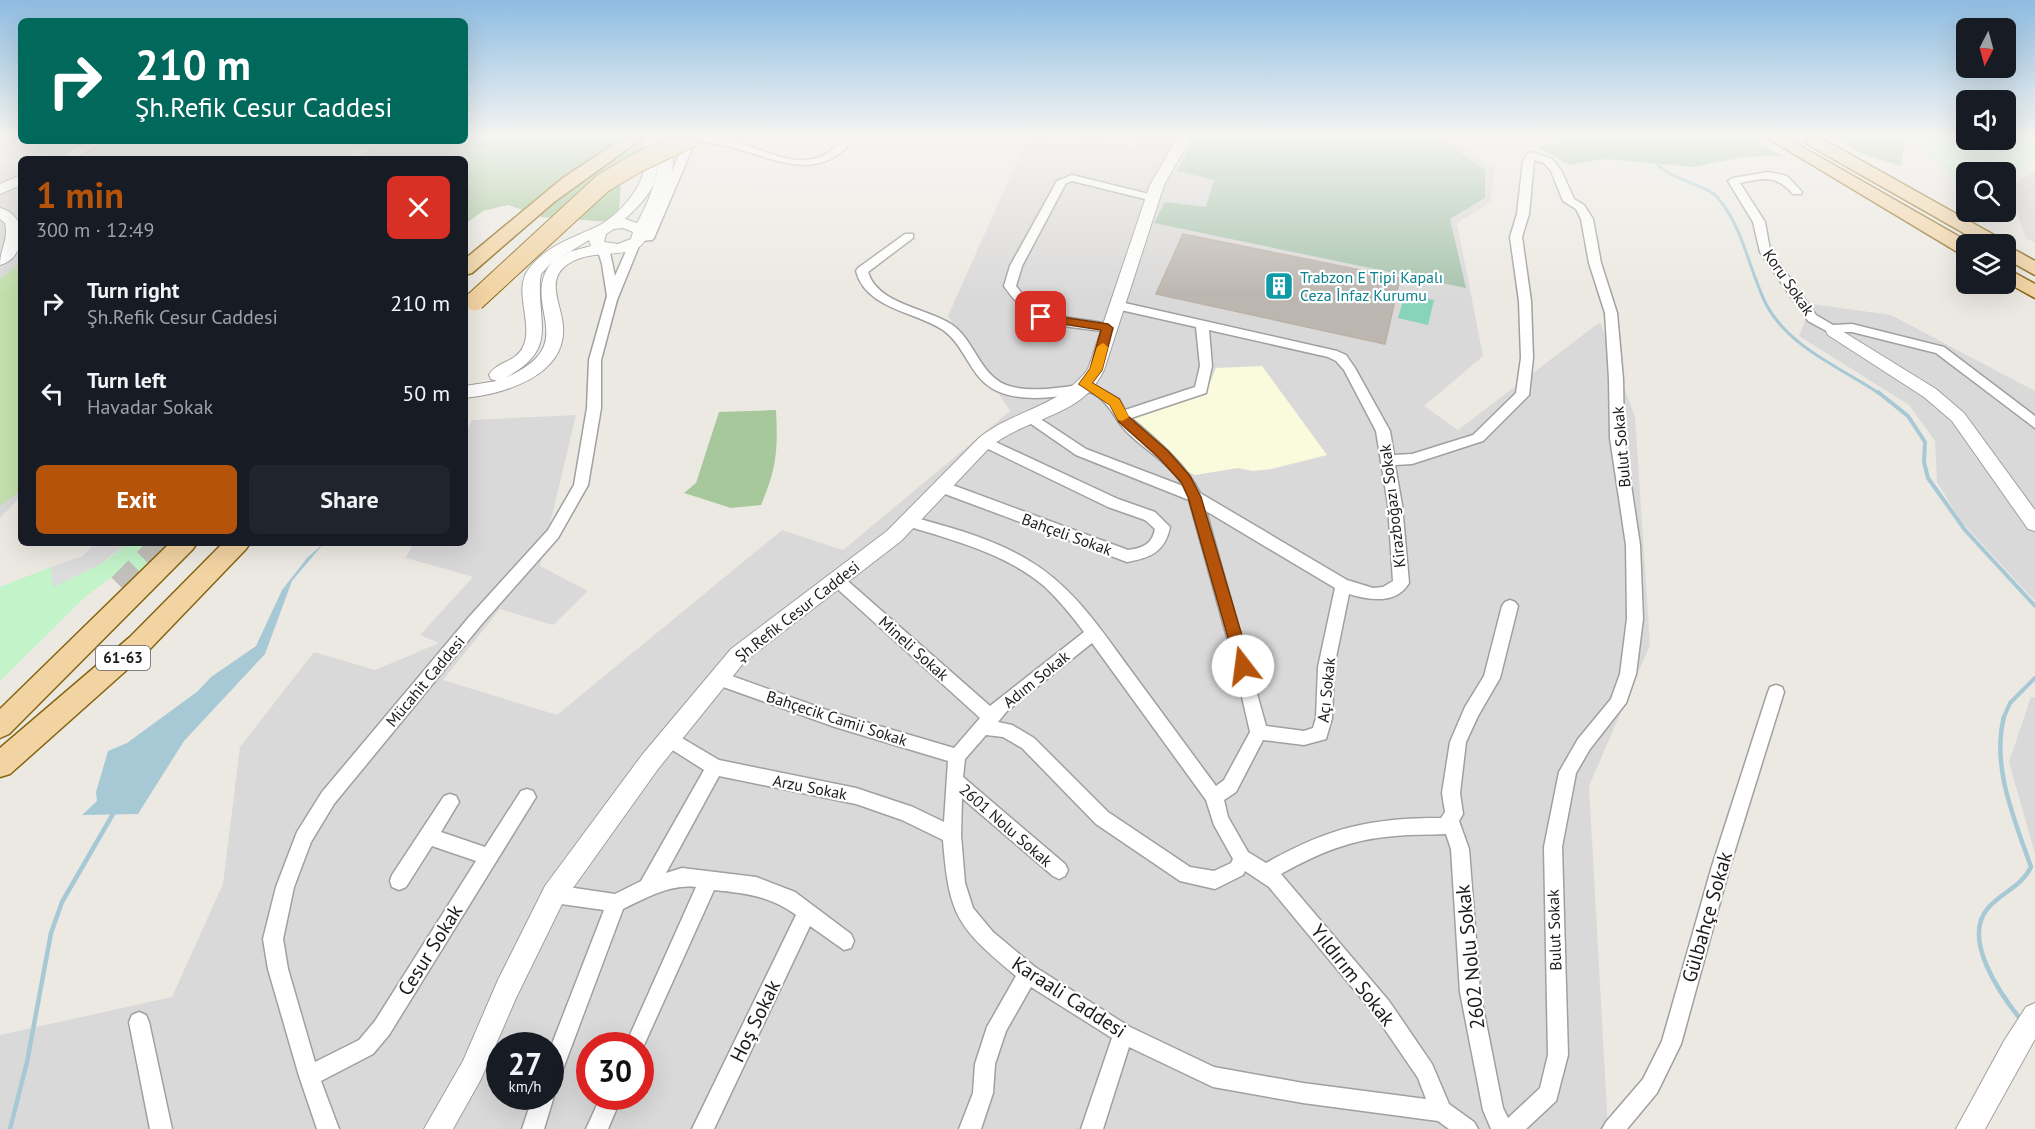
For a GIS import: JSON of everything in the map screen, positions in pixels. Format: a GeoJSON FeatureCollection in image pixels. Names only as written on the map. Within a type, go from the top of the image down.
{"type":"FeatureCollection","features":[{"type":"Feature","properties":{"kind":"main road"},"geometry":{"type":"LineString","coordinates":[[468,252],[543,190]]}},
{"type":"Feature","properties":{"kind":"main road"},"geometry":{"type":"LineString","coordinates":[[468,266],[558,190]]}},
{"type":"Feature","properties":{"kind":"main road"},"geometry":{"type":"LineString","coordinates":[[468,301],[595,190]]}},
{"type":"Feature","properties":{"kind":"main road"},"geometry":{"type":"LineString","coordinates":[[1864,190],[1956,243]]}},
{"type":"Feature","properties":{"kind":"main road"},"geometry":{"type":"LineString","coordinates":[[1900,190],[1978,234]]}},
{"type":"Feature","properties":{"kind":"main road"},"geometry":{"type":"LineString","coordinates":[[2016,257],[2035,269]]}},
{"type":"Feature","properties":{"kind":"main road"},"geometry":{"type":"LineString","coordinates":[[2016,280],[2035,292]]}},
{"type":"Feature","properties":{"kind":"main road","name":"61-63"},"geometry":{"type":"LineString","coordinates":[[0,726],[182,546]]}},
{"type":"Feature","properties":{"kind":"main road","name":"61-63"},"geometry":{"type":"LineString","coordinates":[[0,764],[212,546]]}},
{"type":"Feature","properties":{"kind":"main road","name":"61-63"},"geometry":{"type":"LineString","coordinates":[[0,764],[139,644],[235,546]]}},
{"type":"Feature","properties":{"kind":"main road","name":"61-63"},"geometry":{"type":"LineString","coordinates":[[0,714],[120,586]]}},
{"type":"Feature","properties":{"kind":"street"},"geometry":{"type":"LineString","coordinates":[[611,300],[608,264],[603,248],[596,241],[598,232],[607,227],[642,195],[644,190]]}},
{"type":"Feature","properties":{"kind":"street"},"geometry":{"type":"LineString","coordinates":[[468,392],[502,386],[520,378],[544,358],[552,346],[556,331],[548,290],[550,277],[557,265],[568,256],[581,251],[616,249],[639,236],[662,190]]}},
{"type":"Feature","properties":{"kind":"street","name":"Mücahit Caddesi"},"geometry":{"type":"LineString","coordinates":[[328,1129],[309,1076],[278,969],[273,939],[285,887],[303,838],[328,798],[475,621],[553,534],[581,485],[594,408],[595,360],[611,300],[639,236],[648,238],[671,190]]}},
{"type":"Feature","properties":{"kind":"street"},"geometry":{"type":"LineString","coordinates":[[1057,190],[1016,266],[1010,286],[1017,299],[1028,310],[1041,317],[1108,328]]}},
{"type":"Feature","properties":{"kind":"street"},"geometry":{"type":"LineString","coordinates":[[1119,190],[1153,198]]}},
{"type":"Feature","properties":{"kind":"street","name":"Şh.Refik Cesur Caddesi"},"geometry":{"type":"LineString","coordinates":[[438,1129],[472,1070],[507,989],[554,894],[669,739],[738,655],[894,536],[999,430],[1067,400],[1084,387],[1096,370],[1108,328],[1157,190]]}},
{"type":"Feature","properties":{"kind":"street","name":"Bulut Sokak"},"geometry":{"type":"LineString","coordinates":[[1386,460],[1412,459],[1478,438],[1522,395],[1527,358],[1525,301],[1515,237],[1523,214],[1525,190]]}},
{"type":"Feature","properties":{"kind":"street","name":"Bulut Sokak"},"geometry":{"type":"LineString","coordinates":[[1510,1129],[1548,1094],[1558,1055],[1553,847],[1568,772],[1584,744],[1618,703],[1628,674],[1635,619],[1633,545],[1617,438],[1616,379],[1611,313],[1595,263],[1587,219],[1580,207],[1569,201],[1564,190]]}},
{"type":"Feature","properties":{"kind":"street","name":"Koru Sokak"},"geometry":{"type":"LineString","coordinates":[[1738,190],[1760,222],[1764,250],[1812,318],[1834,331]]}},
{"type":"Feature","properties":{"kind":"street"},"geometry":{"type":"LineString","coordinates":[[0,212],[12,221],[16,235],[8,253],[0,260]]}},
{"type":"Feature","properties":{"kind":"street"},"geometry":{"type":"LineString","coordinates":[[468,381],[476,381],[498,374],[517,364],[531,350],[535,337],[531,294],[532,276],[545,261],[572,242],[607,227],[625,223],[639,236]]}},
{"type":"Feature","properties":{"kind":"street"},"geometry":{"type":"LineString","coordinates":[[909,236],[862,271],[862,278],[870,289],[953,331],[982,374],[991,383],[1005,389],[1033,393],[1084,387],[1114,402],[1122,416],[1175,466],[1186,480],[1195,497],[1243,666],[1258,732],[1230,786],[1214,797]]}},
{"type":"Feature","properties":{"kind":"street","name":"Kirazboğazı Sokak"},"geometry":{"type":"LineString","coordinates":[[1028,417],[1081,452],[1195,497],[1343,585],[1361,592],[1379,595],[1394,592],[1401,583],[1395,505],[1383,431],[1362,389],[1341,358],[1332,354],[1116,305]]}},
{"type":"Feature","properties":{"kind":"street"},"geometry":{"type":"LineString","coordinates":[[1122,416],[1202,390],[1206,366],[1202,325]]}},
{"type":"Feature","properties":{"kind":"street"},"geometry":{"type":"LineString","coordinates":[[2035,423],[1940,350],[1852,328],[1838,328],[1834,331],[1930,393],[1958,417],[2035,524]]}},
{"type":"Feature","properties":{"kind":"street","name":"Bahçeli Sokak"},"geometry":{"type":"LineString","coordinates":[[942,487],[1127,556],[1147,553],[1161,539],[1163,527],[1150,516],[1093,494],[985,442]]}},
{"type":"Feature","properties":{"kind":"street"},"geometry":{"type":"LineString","coordinates":[[909,521],[966,538],[1022,563],[1049,582],[1072,605],[1160,720],[1214,797],[1220,819],[1242,858],[1237,869],[1215,880],[1186,875],[1102,818],[1028,743],[987,722],[957,756]]}},
{"type":"Feature","properties":{"kind":"street","name":"Mineli Sokak"},"geometry":{"type":"LineString","coordinates":[[837,580],[987,722]]}},
{"type":"Feature","properties":{"kind":"street","name":"Açı Sokak"},"geometry":{"type":"LineString","coordinates":[[1258,732],[1304,738],[1320,734],[1324,718],[1326,667],[1343,585]]}},
{"type":"Feature","properties":{"kind":"street"},"geometry":{"type":"LineString","coordinates":[[1266,873],[1316,845],[1355,832],[1377,828],[1445,826],[1454,814],[1451,793],[1458,742],[1471,712],[1492,678],[1510,606]]}},
{"type":"Feature","properties":{"kind":"street","name":"Adım Sokak"},"geometry":{"type":"LineString","coordinates":[[987,722],[1026,686],[1094,633]]}},
{"type":"Feature","properties":{"kind":"street","name":"Bahçecik Camii Sokak"},"geometry":{"type":"LineString","coordinates":[[718,678],[835,720],[957,756]]}},
{"type":"Feature","properties":{"kind":"street","name":"Gülbahçe Sokak"},"geometry":{"type":"LineString","coordinates":[[1613,1129],[1650,1086],[1671,1044],[1718,876],[1776,692]]}},
{"type":"Feature","properties":{"kind":"street","name":"Arzu Sokak"},"geometry":{"type":"LineString","coordinates":[[669,739],[715,767],[856,796],[907,813],[952,835]]}},
{"type":"Feature","properties":{"kind":"street","name":"Karaali Caddesi"},"geometry":{"type":"LineString","coordinates":[[957,756],[952,835],[956,883],[965,913],[986,939],[1028,974],[1123,1034],[1213,1077],[1303,1093],[1442,1111],[1467,1129]]}},
{"type":"Feature","properties":{"kind":"street"},"geometry":{"type":"LineString","coordinates":[[648,887],[715,767]]}},
{"type":"Feature","properties":{"kind":"street","name":"2601 Nolu Sokak"},"geometry":{"type":"LineString","coordinates":[[954,780],[1059,870]]}},
{"type":"Feature","properties":{"kind":"street","name":"Cesur Sokak"},"geometry":{"type":"LineString","coordinates":[[309,1076],[366,1047],[382,1028],[527,797]]}},
{"type":"Feature","properties":{"kind":"street"},"geometry":{"type":"LineString","coordinates":[[399,881],[450,802]]}},
{"type":"Feature","properties":{"kind":"street","name":"2602 Nolu Sokak"},"geometry":{"type":"LineString","coordinates":[[1450,819],[1460,849],[1470,992],[1493,1110],[1502,1129]]}},
{"type":"Feature","properties":{"kind":"street"},"geometry":{"type":"LineString","coordinates":[[427,836],[488,857]]}},
{"type":"Feature","properties":{"kind":"street","name":"Yıldırım Sokak"},"geometry":{"type":"LineString","coordinates":[[1242,858],[1266,873],[1300,908],[1382,1008],[1425,1071],[1442,1111]]}},
{"type":"Feature","properties":{"kind":"street"},"geometry":{"type":"LineString","coordinates":[[554,894],[616,903],[648,887],[682,877],[756,886],[788,898],[844,941]]}},
{"type":"Feature","properties":{"kind":"street"},"geometry":{"type":"LineString","coordinates":[[641,1032],[709,879]]}},
{"type":"Feature","properties":{"kind":"street"},"geometry":{"type":"LineString","coordinates":[[564,1040],[616,903]]}},
{"type":"Feature","properties":{"kind":"street","name":"Hoş Sokak"},"geometry":{"type":"LineString","coordinates":[[704,1129],[807,912]]}},
{"type":"Feature","properties":{"kind":"street"},"geometry":{"type":"LineString","coordinates":[[969,1129],[982,1093],[985,1064],[997,1027],[1028,974]]}},
{"type":"Feature","properties":{"kind":"street"},"geometry":{"type":"LineString","coordinates":[[1970,1129],[2013,1050],[2035,1016]]}},
{"type":"Feature","properties":{"kind":"street"},"geometry":{"type":"LineString","coordinates":[[139,1022],[160,1129]]}},
{"type":"Feature","properties":{"kind":"street"},"geometry":{"type":"LineString","coordinates":[[1092,1129],[1123,1034]]}},
{"type":"Feature","properties":{"kind":"street"},"geometry":{"type":"LineString","coordinates":[[533,1129],[539,1110]]}},
{"type":"Feature","properties":{"kind":"street"},"geometry":{"type":"LineString","coordinates":[[597,1129],[606,1110]]}},
{"type":"Feature","properties":{"kind":"shaded area"},"geometry":{"type":"Polygon","coordinates":[[[0,190],[18,190],[18,499],[0,518],[0,190]]]}},
{"type":"Feature","properties":{"kind":"shaded area"},"geometry":{"type":"Polygon","coordinates":[[[1004,190],[1492,190],[1491,202],[1457,223],[1483,356],[1424,406],[1458,430],[1600,322],[1635,417],[1650,645],[1589,786],[1608,1129],[0,1129],[0,1035],[172,997],[223,884],[240,747],[314,652],[375,670],[439,643],[420,635],[473,577],[406,558],[412,546],[468,546],[468,428],[472,420],[576,415],[540,566],[588,591],[553,625],[500,609],[443,680],[557,715],[782,530],[843,550],[1010,411],[948,316],[1004,190]]]}},
{"type":"Feature","properties":{"kind":"shaded area"},"geometry":{"type":"Polygon","coordinates":[[[1211,190],[1485,190],[1485,198],[1450,219],[1466,288],[1154,223],[1165,202],[1206,207],[1211,190]]]}},
{"type":"Feature","properties":{"kind":"shaded area"},"geometry":{"type":"Polygon","coordinates":[[[2016,190],[2035,190],[2035,242],[2026,239],[2016,210],[2016,190]]]}},
{"type":"Feature","properties":{"kind":"shaded area"},"geometry":{"type":"Polygon","coordinates":[[[1812,304],[1891,315],[2035,391],[2035,601],[1960,520],[1937,482],[1935,441],[1909,405],[1799,336],[1812,304]]]}},
{"type":"Feature","properties":{"kind":"shaded area"},"geometry":{"type":"Polygon","coordinates":[[[1262,366],[1327,455],[1271,469],[1253,471],[1238,468],[1195,475],[1184,470],[1130,419],[1205,394],[1216,368],[1262,366]]]}},
{"type":"Feature","properties":{"kind":"shaded area"},"geometry":{"type":"Polygon","coordinates":[[[92,546],[124,546],[99,565],[53,587],[51,567],[83,556],[92,546]]]}},
{"type":"Feature","properties":{"kind":"shaded area"},"geometry":{"type":"Polygon","coordinates":[[[2031,697],[2035,698],[2035,854],[2009,762],[2031,697]]]}},
{"type":"Feature","properties":{"kind":"green space"},"geometry":{"type":"Polygon","coordinates":[[[468,190],[620,190],[619,211],[611,222],[542,217],[508,205],[483,211],[468,222],[468,190]]]}},
{"type":"Feature","properties":{"kind":"green space"},"geometry":{"type":"Polygon","coordinates":[[[18,264],[18,492],[0,506],[0,279],[18,264]]]}},
{"type":"Feature","properties":{"kind":"green space"},"geometry":{"type":"Polygon","coordinates":[[[1405,294],[1434,300],[1428,325],[1398,318],[1405,294]]]}},
{"type":"Feature","properties":{"kind":"green space"},"geometry":{"type":"Polygon","coordinates":[[[776,410],[775,458],[761,505],[731,508],[684,493],[696,483],[719,412],[776,410]]]}},
{"type":"Feature","properties":{"kind":"green space"},"geometry":{"type":"Polygon","coordinates":[[[124,546],[168,546],[130,584],[110,578],[84,598],[0,681],[0,587],[51,567],[53,586],[109,559],[124,546]]]}},
{"type":"Feature","properties":{"kind":"water"},"geometry":{"type":"Polygon","coordinates":[[[321,546],[292,581],[265,654],[184,741],[138,814],[82,815],[97,801],[96,792],[108,751],[127,743],[198,691],[211,677],[256,646],[282,590],[307,558],[321,546]]]}},
{"type":"Feature","properties":{"kind":"building","name":"Trabzon E Tipi Kapalı Ceza İnfaz Kurumu"},"geometry":{"type":"Polygon","coordinates":[[[1183,234],[1400,278],[1385,344],[1156,294],[1183,234]]]}},
{"type":"Feature","properties":{"kind":"waterway"},"geometry":{"type":"LineString","coordinates":[[1706,190],[1717,197],[1733,221],[1760,291],[1776,319],[1788,333],[1817,356],[1880,394]]}},
{"type":"Feature","properties":{"kind":"waterway"},"geometry":{"type":"LineString","coordinates":[[1878,392],[1908,416],[1925,442],[1924,462],[1928,478],[1965,530],[2035,606]]}},
{"type":"Feature","properties":{"kind":"waterway"},"geometry":{"type":"LineString","coordinates":[[2003,719],[2010,703],[2035,678]]}},
{"type":"Feature","properties":{"kind":"waterway"},"geometry":{"type":"LineString","coordinates":[[2004,717],[2000,755],[2003,774],[2012,812],[2031,867],[2017,885],[1988,908],[1981,921],[1979,935],[1981,950],[1987,966],[2021,1020]]}},
{"type":"Feature","properties":{"kind":"waterway"},"geometry":{"type":"LineString","coordinates":[[10,1129],[27,1062],[51,933],[62,902],[113,814]]}},
{"type":"Feature","properties":{"kind":"tunnel"},"geometry":{"type":"LineString","coordinates":[[120,586],[160,546]]}},
{"type":"Feature","properties":{"kind":"slow traffic"},"geometry":{"type":"LineString","coordinates":[[1103,347],[1096,370],[1085,384],[1114,402],[1122,417]]}},
{"type":"Feature","properties":{"kind":"place","name":"Trabzon E Tipi Kapalı Ceza İnfaz Kurumu"},"geometry":{"type":"Point","coordinates":[1279,286]}},
{"type":"Feature","properties":{"kind":"route"},"geometry":{"type":"LineString","coordinates":[[1041,317],[1108,328],[1096,370],[1085,384],[1114,402],[1124,419],[1152,443],[1186,480],[1195,497],[1243,666]]}}]}
